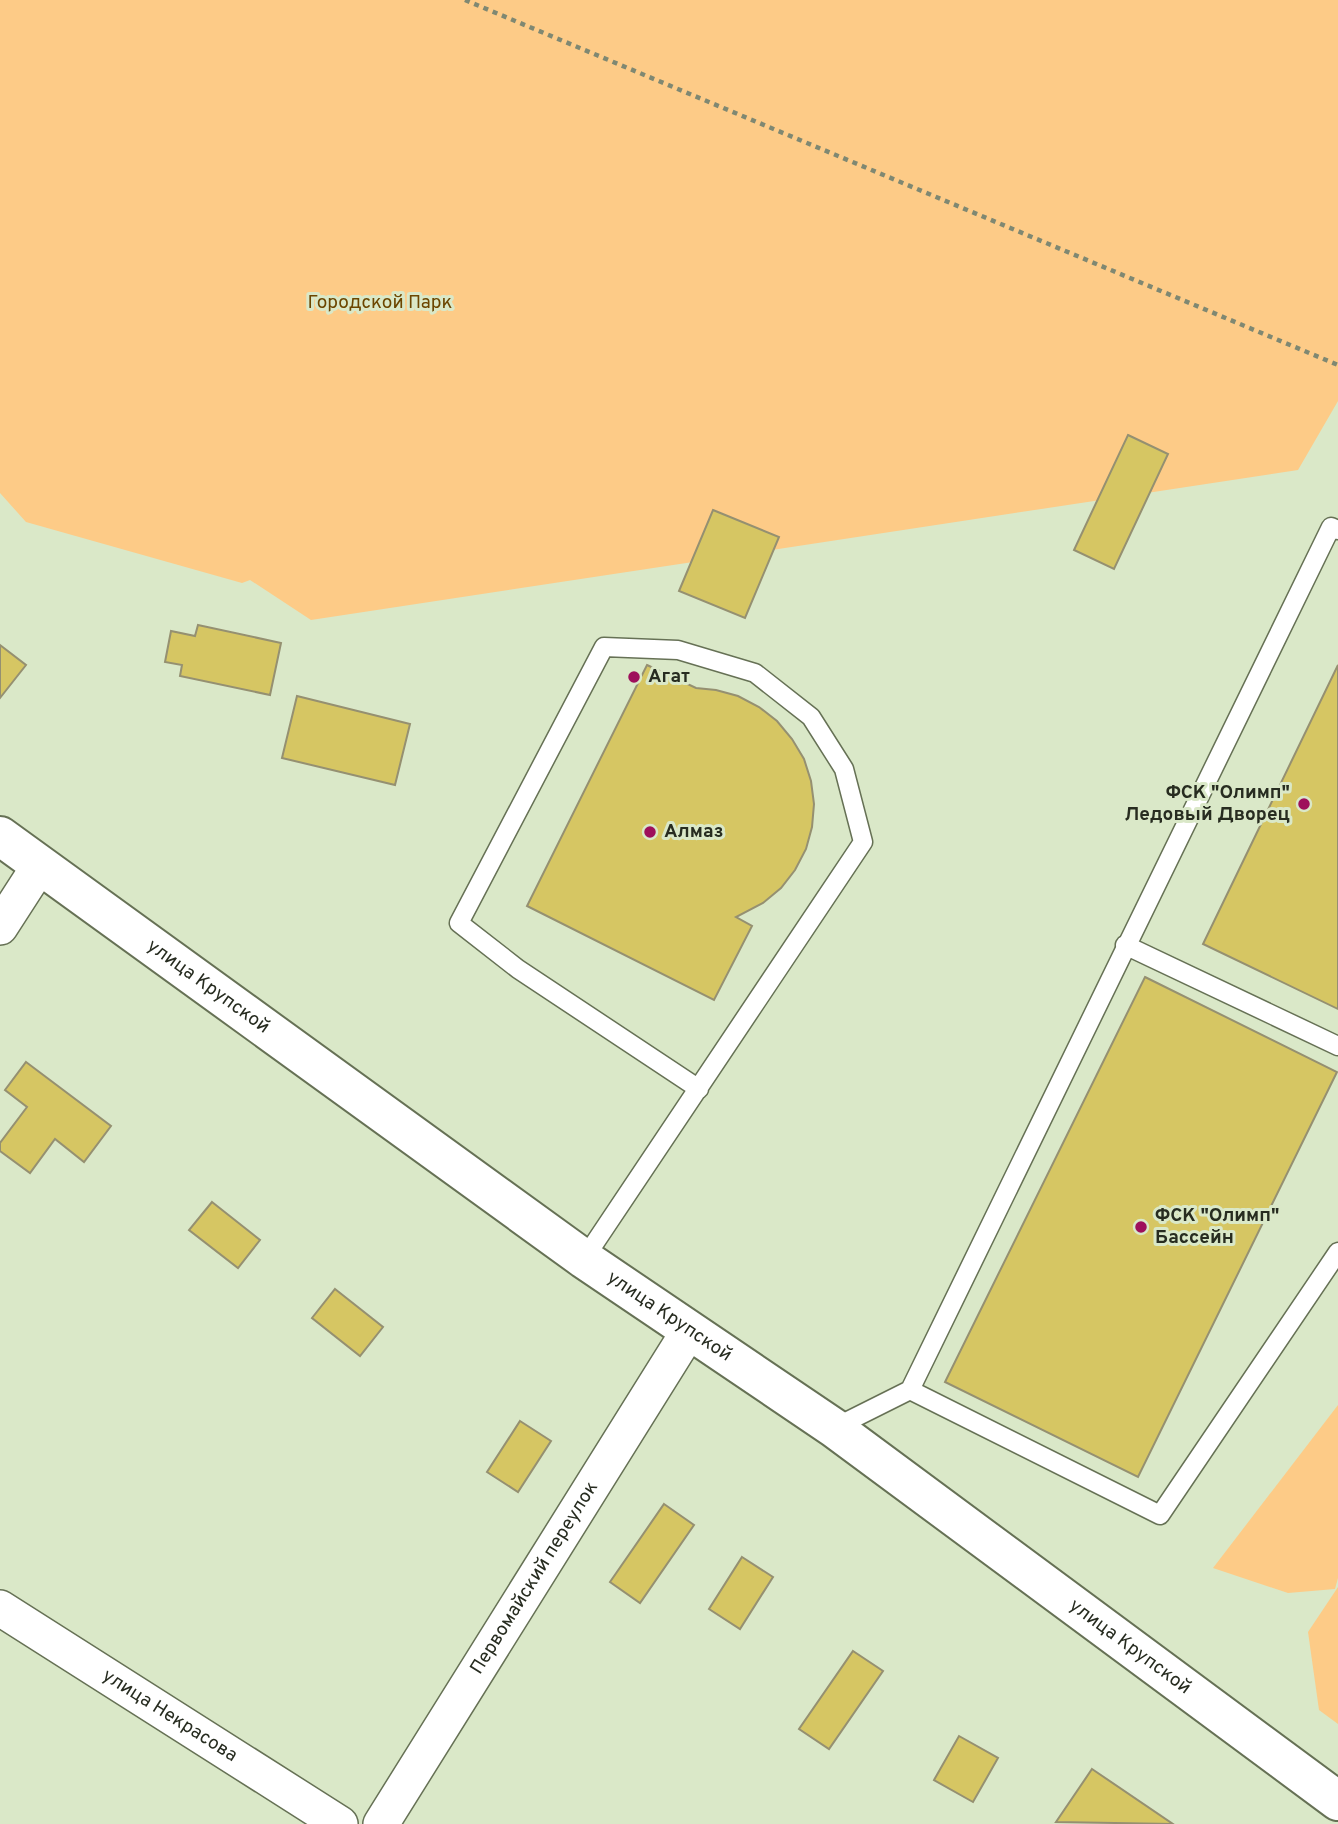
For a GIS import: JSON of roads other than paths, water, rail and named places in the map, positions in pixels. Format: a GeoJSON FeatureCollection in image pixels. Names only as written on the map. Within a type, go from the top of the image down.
{"type":"FeatureCollection","features":[{"type":"Feature","properties":{"kind":"street","name":"улица Крупской"},"geometry":{"type":"LineString","coordinates":[[0,836],[584,1259],[834,1429],[1338,1801]]}},
{"type":"Feature","properties":{"kind":"street"},"geometry":{"type":"LineString","coordinates":[[0,928],[40,865]]}},
{"type":"Feature","properties":{"kind":"street","name":"Первомайский переулок"},"geometry":{"type":"LineString","coordinates":[[382,1824],[690,1331]]}},
{"type":"Feature","properties":{"kind":"street","name":"улица Некрасова"},"geometry":{"type":"LineString","coordinates":[[0,1608],[341,1824]]}},
{"type":"Feature","properties":{"kind":"lane"},"geometry":{"type":"LineString","coordinates":[[834,1429],[910,1390],[1331,527],[1338,530]]}},
{"type":"Feature","properties":{"kind":"lane"},"geometry":{"type":"LineString","coordinates":[[584,1259],[699,1088],[863,842],[844,769],[811,717],[755,673],[678,650],[604,646],[459,923],[519,969],[699,1088]]}},
{"type":"Feature","properties":{"kind":"lane"},"geometry":{"type":"LineString","coordinates":[[1125,945],[1338,1046]]}},
{"type":"Feature","properties":{"kind":"lane"},"geometry":{"type":"LineString","coordinates":[[910,1390],[1160,1515],[1338,1252]]}},
{"type":"Feature","properties":{"kind":"place","name":"Агат"},"geometry":{"type":"Point","coordinates":[634,677]}},
{"type":"Feature","properties":{"kind":"place","name":"ФСК \"Олимп\" Ледовый Дворец"},"geometry":{"type":"Point","coordinates":[1304,804]}},
{"type":"Feature","properties":{"kind":"place","name":"Алмаз"},"geometry":{"type":"Point","coordinates":[650,832]}},
{"type":"Feature","properties":{"kind":"place","name":"ФСК \"Олимп\" Бассейн"},"geometry":{"type":"Point","coordinates":[1141,1227]}},
{"type":"Feature","properties":{"kind":"park label","name":"Городской Парк"},"geometry":{"type":"Point","coordinates":[380,303]}}]}
